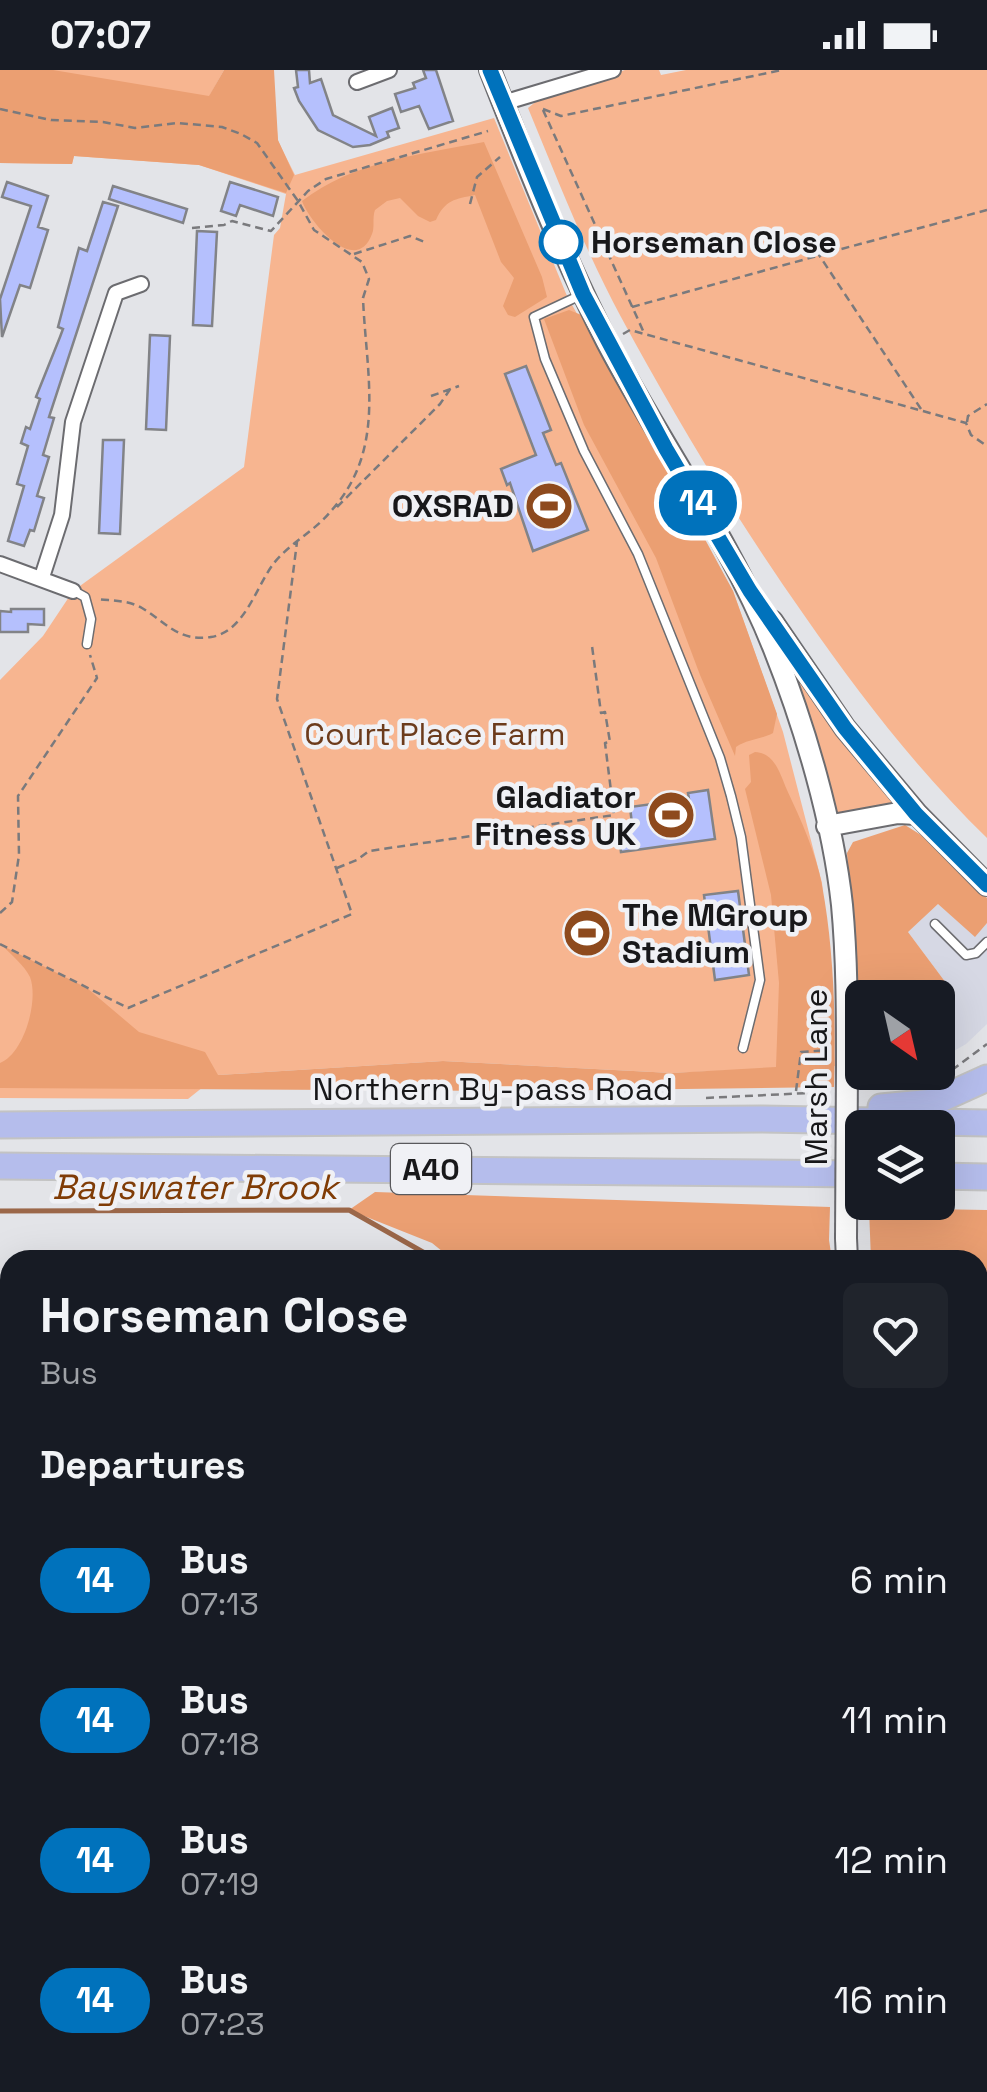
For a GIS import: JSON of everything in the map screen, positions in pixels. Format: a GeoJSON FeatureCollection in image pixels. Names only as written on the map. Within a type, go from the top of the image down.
{"type":"FeatureCollection","features":[{"type":"Feature","properties":{"kind":"highway"},"geometry":{"type":"LineString","coordinates":[[762,1120],[934,1102],[977,1069]]}},
{"type":"Feature","properties":{"kind":"highway","name":"Northern By-pass Road"},"geometry":{"type":"LineString","coordinates":[[0,1124],[987,1122]]}},
{"type":"Feature","properties":{"kind":"highway","name":"A40"},"geometry":{"type":"LineString","coordinates":[[0,1166],[845,1174]]}},
{"type":"Feature","properties":{"kind":"highway"},"geometry":{"type":"LineString","coordinates":[[955,1176],[987,1177]]}},
{"type":"Feature","properties":{"kind":"main road","name":"Marsh Lane"},"geometry":{"type":"LineString","coordinates":[[490,70],[583,294],[666,449],[750,591],[800,719],[842,903],[845,995]]}},
{"type":"Feature","properties":{"kind":"main road"},"geometry":{"type":"LineString","coordinates":[[750,591],[845,728],[916,814],[987,885]]}},
{"type":"Feature","properties":{"kind":"main road"},"geometry":{"type":"LineString","coordinates":[[827,826],[898,813],[916,814]]}},
{"type":"Feature","properties":{"kind":"main road","name":"Marsh Lane"},"geometry":{"type":"LineString","coordinates":[[847,1090],[847,1250]]}},
{"type":"Feature","properties":{"kind":"street"},"geometry":{"type":"LineString","coordinates":[[357,82],[390,70]]}},
{"type":"Feature","properties":{"kind":"street"},"geometry":{"type":"LineString","coordinates":[[503,103],[579,75],[613,70]]}},
{"type":"Feature","properties":{"kind":"street"},"geometry":{"type":"LineString","coordinates":[[42,577],[62,515],[73,422],[116,292],[141,284]]}},
{"type":"Feature","properties":{"kind":"street"},"geometry":{"type":"LineString","coordinates":[[0,564],[79,594]]}},
{"type":"Feature","properties":{"kind":"lane"},"geometry":{"type":"LineString","coordinates":[[583,294],[534,317],[545,359],[584,451],[638,554],[720,758],[731,796],[760,980],[743,1048]]}},
{"type":"Feature","properties":{"kind":"lane"},"geometry":{"type":"LineString","coordinates":[[79,594],[92,618],[87,644]]}},
{"type":"Feature","properties":{"kind":"lane"},"geometry":{"type":"LineString","coordinates":[[935,924],[966,956],[976,953],[987,942]]}},
{"type":"Feature","properties":{"kind":"path"},"geometry":{"type":"LineString","coordinates":[[534,102],[561,116],[782,70]]}},
{"type":"Feature","properties":{"kind":"path"},"geometry":{"type":"LineString","coordinates":[[542,108],[645,336]]}},
{"type":"Feature","properties":{"kind":"path"},"geometry":{"type":"LineString","coordinates":[[0,109],[50,120],[104,122],[135,128],[178,123],[222,127],[257,143],[314,230],[362,262],[369,280],[363,298],[369,439],[350,488],[329,514]]}},
{"type":"Feature","properties":{"kind":"path"},"geometry":{"type":"LineString","coordinates":[[192,228],[232,221],[271,232],[298,201],[326,180],[488,132]]}},
{"type":"Feature","properties":{"kind":"path"},"geometry":{"type":"LineString","coordinates":[[470,204],[476,177],[500,157]]}},
{"type":"Feature","properties":{"kind":"path"},"geometry":{"type":"LineString","coordinates":[[632,308],[987,210]]}},
{"type":"Feature","properties":{"kind":"path"},"geometry":{"type":"LineString","coordinates":[[352,254],[410,236],[427,243]]}},
{"type":"Feature","properties":{"kind":"path"},"geometry":{"type":"LineString","coordinates":[[819,256],[922,411]]}},
{"type":"Feature","properties":{"kind":"path"},"geometry":{"type":"LineString","coordinates":[[617,338],[630,330],[966,423]]}},
{"type":"Feature","properties":{"kind":"path"},"geometry":{"type":"LineString","coordinates":[[432,396],[458,386]]}},
{"type":"Feature","properties":{"kind":"path"},"geometry":{"type":"LineString","coordinates":[[79,594],[124,601],[144,609],[160,624],[181,634],[210,637],[230,628],[273,564],[329,514],[440,404],[451,388]]}},
{"type":"Feature","properties":{"kind":"path"},"geometry":{"type":"LineString","coordinates":[[987,404],[968,416],[966,423],[971,435],[987,446]]}},
{"type":"Feature","properties":{"kind":"path"},"geometry":{"type":"LineString","coordinates":[[0,944],[128,1008],[352,914],[278,699],[297,542]]}},
{"type":"Feature","properties":{"kind":"path"},"geometry":{"type":"LineString","coordinates":[[0,913],[12,902],[19,855],[18,796],[97,678],[87,644]]}},
{"type":"Feature","properties":{"kind":"path"},"geometry":{"type":"LineString","coordinates":[[335,868],[369,851],[614,815],[605,743],[610,742],[605,712],[601,712],[592,646]]}},
{"type":"Feature","properties":{"kind":"path"},"geometry":{"type":"LineString","coordinates":[[977,1069],[987,1044]]}},
{"type":"Feature","properties":{"kind":"path"},"geometry":{"type":"LineString","coordinates":[[796,1092],[802,1052],[845,1057]]}},
{"type":"Feature","properties":{"kind":"shaded area"},"geometry":{"type":"Polygon","coordinates":[[[0,70],[53,70],[209,96],[224,70],[274,70],[278,140],[294,175],[286,193],[199,165],[74,156],[72,164],[0,163],[0,70]]]}},
{"type":"Feature","properties":{"kind":"shaded area"},"geometry":{"type":"Polygon","coordinates":[[[484,142],[547,297],[515,317],[508,315],[503,306],[514,278],[501,262],[475,195],[451,202],[430,222],[400,198],[387,201],[375,210],[373,231],[365,246],[355,250],[334,242],[323,232],[302,201],[322,187],[366,168],[484,142]]]}},
{"type":"Feature","properties":{"kind":"shaded area"},"geometry":{"type":"Polygon","coordinates":[[[569,310],[584,316],[733,591],[777,714],[773,733],[736,747],[735,756],[656,558],[584,425],[544,319],[569,310]]]}},
{"type":"Feature","properties":{"kind":"shaded area"},"geometry":{"type":"Polygon","coordinates":[[[755,752],[767,756],[779,771],[819,873],[832,960],[834,1087],[520,1091],[0,1088],[0,1063],[9,1058],[22,1038],[32,999],[28,973],[3,946],[87,988],[139,1032],[205,1052],[218,1075],[443,1061],[672,1073],[776,1067],[779,983],[771,895],[745,789],[751,782],[749,755],[755,752]]]}},
{"type":"Feature","properties":{"kind":"shaded area"},"geometry":{"type":"Polygon","coordinates":[[[905,825],[921,835],[987,898],[987,923],[975,937],[938,904],[908,932],[944,980],[856,980],[847,853],[853,842],[905,825]]]}},
{"type":"Feature","properties":{"kind":"shaded area"},"geometry":{"type":"Polygon","coordinates":[[[938,904],[975,936],[987,923],[987,1024],[955,1050],[955,980],[944,980],[908,932],[938,904]]]}},
{"type":"Feature","properties":{"kind":"shaded area"},"geometry":{"type":"Polygon","coordinates":[[[375,1192],[830,1207],[830,1250],[441,1250],[349,1210],[375,1192]]]}},
{"type":"Feature","properties":{"kind":"shaded area"},"geometry":{"type":"Polygon","coordinates":[[[955,1209],[987,1210],[987,1250],[871,1250],[869,1220],[955,1220],[955,1209]]]}},
{"type":"Feature","properties":{"kind":"green space","name":"Court Place Farm"},"geometry":{"type":"Polygon","coordinates":[[[0,70],[224,70],[210,95],[273,89],[278,141],[295,175],[494,118],[567,296],[733,591],[783,732],[822,883],[835,1066],[672,1073],[443,1061],[218,1075],[188,1099],[0,1098],[0,680],[43,636],[73,591],[244,467],[274,235],[280,228],[286,194],[199,165],[74,156],[72,164],[0,163],[0,70]]]}},
{"type":"Feature","properties":{"kind":"green space"},"geometry":{"type":"Polygon","coordinates":[[[625,70],[659,70],[661,75],[686,70],[987,70],[987,838],[890,731],[779,579],[685,431],[595,266],[528,108],[539,99],[625,70]]]}},
{"type":"Feature","properties":{"kind":"green space"},"geometry":{"type":"Polygon","coordinates":[[[786,651],[898,804],[842,816],[830,808],[786,651]]]}},
{"type":"Feature","properties":{"kind":"building"},"geometry":{"type":"Polygon","coordinates":[[[296,70],[309,70],[310,83],[321,79],[333,115],[376,136],[369,117],[392,108],[399,128],[370,145],[353,147],[318,130],[294,88],[298,87],[296,70]]]}},
{"type":"Feature","properties":{"kind":"building"},"geometry":{"type":"Polygon","coordinates":[[[423,70],[436,70],[453,121],[429,129],[419,106],[401,112],[395,94],[415,88],[413,83],[426,78],[423,70]]]}},
{"type":"Feature","properties":{"kind":"building"},"geometry":{"type":"Polygon","coordinates":[[[7,182],[48,196],[38,227],[48,230],[30,288],[20,285],[2,337],[0,299],[31,206],[2,197],[7,182]]]}},
{"type":"Feature","properties":{"kind":"building"},"geometry":{"type":"Polygon","coordinates":[[[230,182],[278,197],[273,216],[240,205],[236,216],[221,211],[230,182]]]}},
{"type":"Feature","properties":{"kind":"building"},"geometry":{"type":"Polygon","coordinates":[[[113,186],[187,209],[183,223],[109,199],[113,186]]]}},
{"type":"Feature","properties":{"kind":"building"},"geometry":{"type":"Polygon","coordinates":[[[103,202],[118,206],[49,417],[54,418],[43,455],[49,457],[37,496],[44,498],[34,531],[30,530],[24,546],[8,541],[24,486],[17,484],[28,446],[21,443],[26,427],[30,429],[40,399],[36,397],[63,329],[58,327],[79,248],[87,251],[103,202]]]}},
{"type":"Feature","properties":{"kind":"building"},"geometry":{"type":"Polygon","coordinates":[[[197,231],[217,232],[212,326],[193,325],[197,231]]]}},
{"type":"Feature","properties":{"kind":"building"},"geometry":{"type":"Polygon","coordinates":[[[150,335],[170,336],[166,430],[146,429],[150,335]]]}},
{"type":"Feature","properties":{"kind":"building","name":"OXSRAD"},"geometry":{"type":"Polygon","coordinates":[[[526,366],[551,430],[543,433],[556,465],[561,463],[588,530],[533,551],[510,483],[507,485],[501,469],[536,455],[505,374],[526,366]]]}},
{"type":"Feature","properties":{"kind":"building"},"geometry":{"type":"Polygon","coordinates":[[[103,440],[124,440],[120,534],[99,533],[103,440]]]}},
{"type":"Feature","properties":{"kind":"building"},"geometry":{"type":"Polygon","coordinates":[[[44,609],[44,625],[28,624],[28,632],[0,632],[0,611],[44,609]]]}},
{"type":"Feature","properties":{"kind":"building","name":"Gladiator Fitness UK"},"geometry":{"type":"Polygon","coordinates":[[[708,790],[715,839],[621,852],[618,826],[632,824],[630,807],[689,799],[688,793],[708,790]]]}},
{"type":"Feature","properties":{"kind":"building"},"geometry":{"type":"Polygon","coordinates":[[[738,891],[749,975],[715,980],[704,895],[738,891]]]}},
{"type":"Feature","properties":{"kind":"waterway","name":"Bayswater Brook"},"geometry":{"type":"LineString","coordinates":[[0,1211],[349,1210],[419,1250]]}},
{"type":"Feature","properties":{"kind":"bus line","name":"14"},"geometry":{"type":"LineString","coordinates":[[490,70],[583,294],[666,449],[750,591],[845,728],[916,814],[987,885]]}},
{"type":"Feature","properties":{"kind":"place","name":"Horseman Close"},"geometry":{"type":"Point","coordinates":[561,242]}},
{"type":"Feature","properties":{"kind":"place","name":"OXSRAD"},"geometry":{"type":"Point","coordinates":[549,506]}},
{"type":"Feature","properties":{"kind":"place","name":"Gladiator Fitness UK"},"geometry":{"type":"Point","coordinates":[671,815]}},
{"type":"Feature","properties":{"kind":"place","name":"The MGroup Stadium"},"geometry":{"type":"Point","coordinates":[587,933]}}]}
